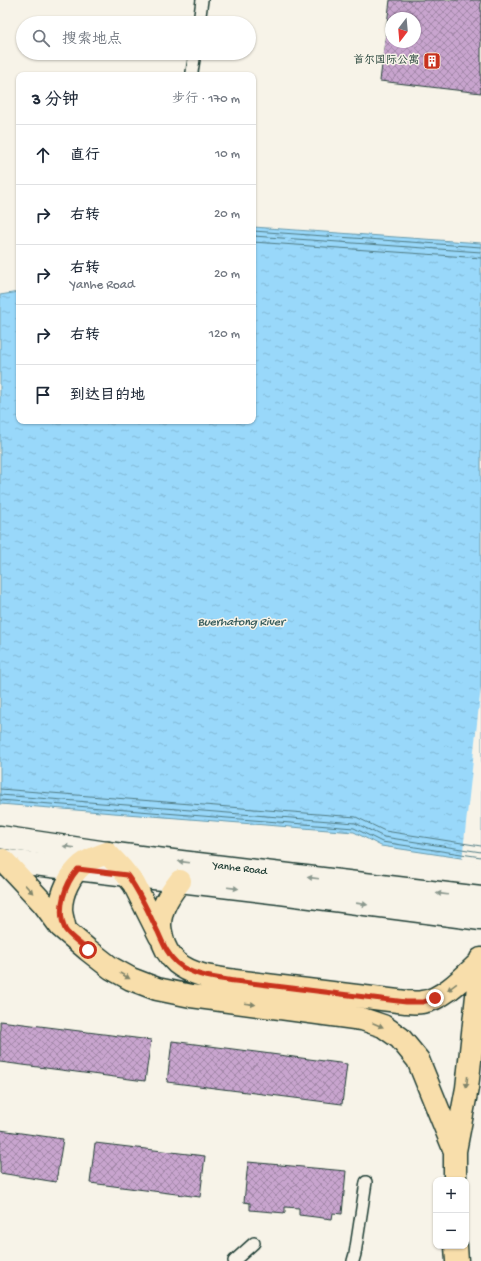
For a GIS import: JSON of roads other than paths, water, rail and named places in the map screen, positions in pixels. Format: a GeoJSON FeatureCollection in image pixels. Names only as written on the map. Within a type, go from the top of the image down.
{"type":"FeatureCollection","features":[{"type":"Feature","properties":{"kind":"main road","name":"Yanhe Road"},"geometry":{"type":"LineString","coordinates":[[0,838],[107,853],[481,898]]}},
{"type":"Feature","properties":{"kind":"main road"},"geometry":{"type":"LineString","coordinates":[[65,930],[61,908],[63,898],[72,876],[82,864],[107,853],[134,884],[168,953],[178,964],[193,972],[235,981],[406,1002],[423,1002],[435,998],[454,986],[481,960]]}},
{"type":"Feature","properties":{"kind":"main road","name":"Yanhe Road"},"geometry":{"type":"LineString","coordinates":[[1,864],[78,869],[481,919]]}},
{"type":"Feature","properties":{"kind":"main road"},"geometry":{"type":"LineString","coordinates":[[1,864],[44,904],[65,930],[111,968],[131,980],[158,990],[191,996],[362,1018],[383,1026],[400,1038],[418,1060],[455,1151]]}},
{"type":"Feature","properties":{"kind":"main road"},"geometry":{"type":"LineString","coordinates":[[163,942],[160,925],[162,914],[171,892],[180,881]]}},
{"type":"Feature","properties":{"kind":"main road"},"geometry":{"type":"LineString","coordinates":[[455,1177],[455,1151],[467,1088],[481,960]]}},
{"type":"Feature","properties":{"kind":"main road"},"geometry":{"type":"LineString","coordinates":[[456,1249],[457,1261]]}},
{"type":"Feature","properties":{"kind":"lane"},"geometry":{"type":"LineString","coordinates":[[200,16],[202,0]]}},
{"type":"Feature","properties":{"kind":"lane"},"geometry":{"type":"LineString","coordinates":[[192,72],[194,60]]}},
{"type":"Feature","properties":{"kind":"lane"},"geometry":{"type":"LineString","coordinates":[[353,1261],[366,1182]]}},
{"type":"Feature","properties":{"kind":"lane"},"geometry":{"type":"LineString","coordinates":[[234,1261],[254,1243]]}},
{"type":"Feature","properties":{"kind":"water","name":"Buerhatong River"},"geometry":{"type":"Polygon","coordinates":[[[256,227],[481,243],[481,861],[381,846],[354,832],[0,804],[0,295],[16,292],[16,424],[256,424],[256,227]]]}},
{"type":"Feature","properties":{"kind":"place","name":"首尔国际公寓"},"geometry":{"type":"Point","coordinates":[432,61]}}]}
